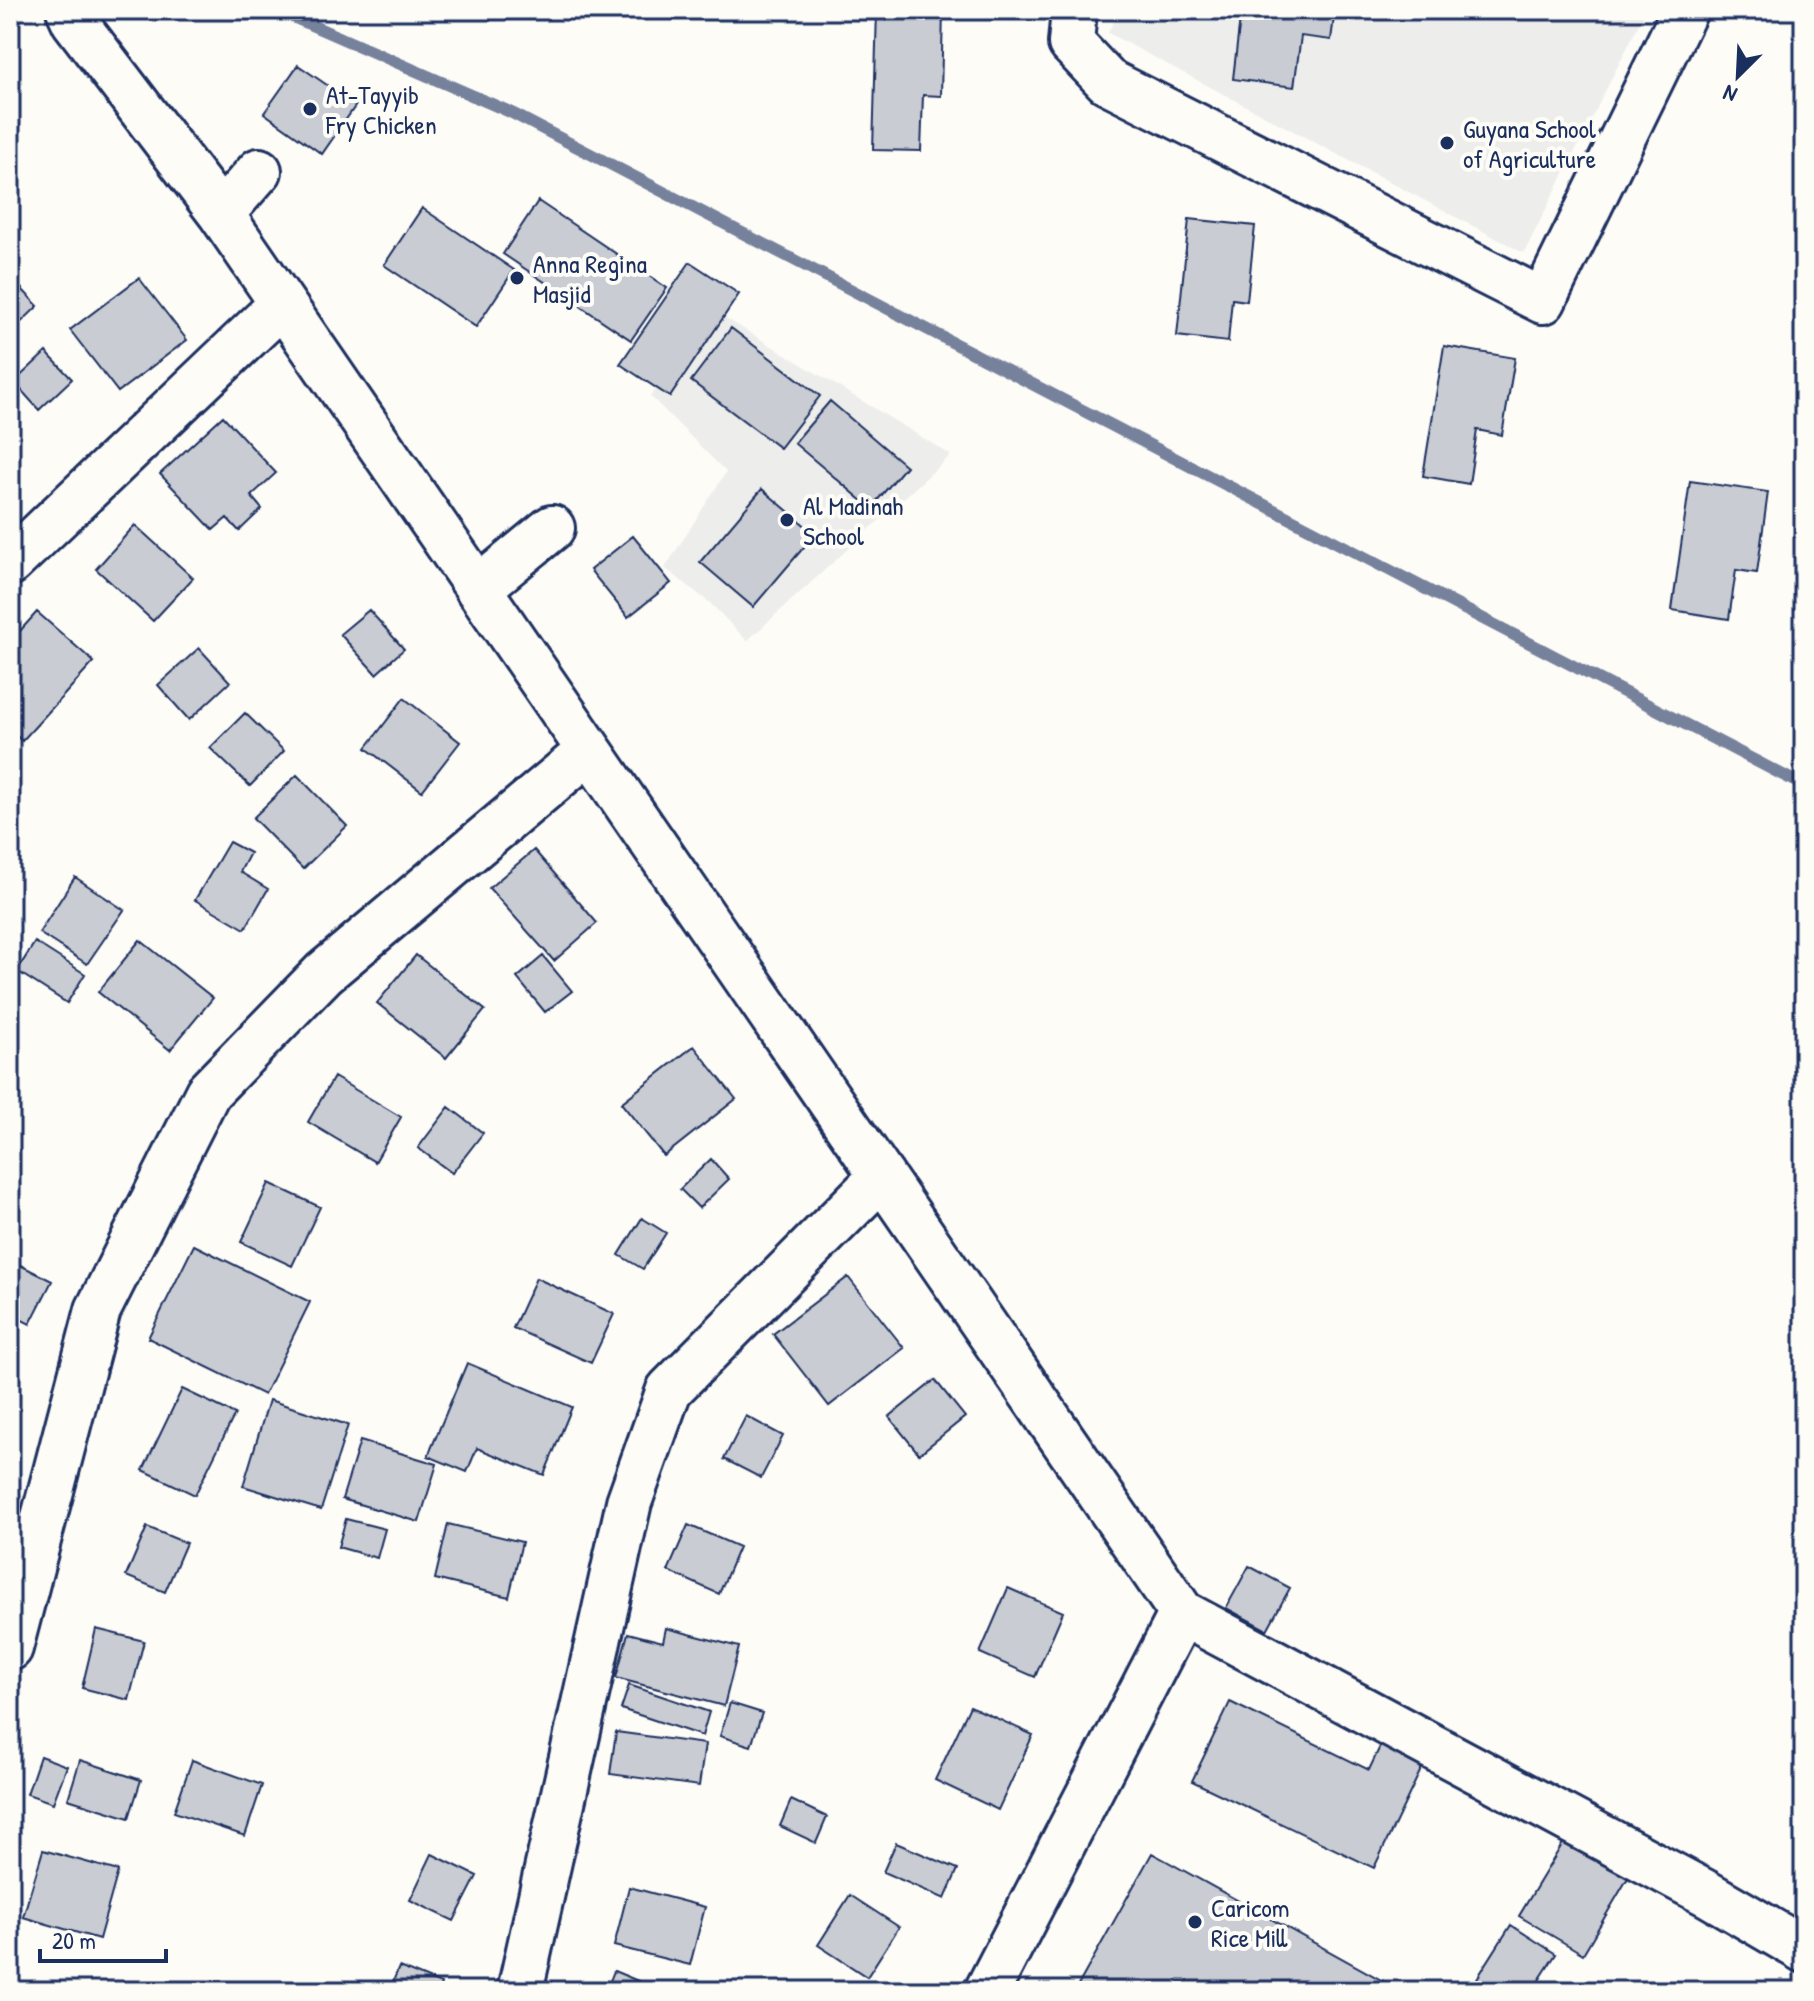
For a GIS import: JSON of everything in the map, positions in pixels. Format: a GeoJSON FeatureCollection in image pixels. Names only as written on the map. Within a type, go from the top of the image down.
{"type":"FeatureCollection","features":[{"type":"Feature","properties":{"kind":"street"},"geometry":{"type":"LineString","coordinates":[[69,10],[74,21],[221,214],[1182,1613],[1708,1894],[1804,1950]]}},
{"type":"Feature","properties":{"kind":"street"},"geometry":{"type":"LineString","coordinates":[[1074,10],[1071,43],[1107,81],[1543,301],[1685,10]]}},
{"type":"Feature","properties":{"kind":"street"},"geometry":{"type":"LineString","coordinates":[[221,214],[259,171]]}},
{"type":"Feature","properties":{"kind":"street"},"geometry":{"type":"LineString","coordinates":[[10,561],[282,304]]}},
{"type":"Feature","properties":{"kind":"street"},"geometry":{"type":"LineString","coordinates":[[478,589],[552,528]]}},
{"type":"Feature","properties":{"kind":"street"},"geometry":{"type":"LineString","coordinates":[[10,1648],[98,1310],[208,1092],[324,973],[589,751]]}},
{"type":"Feature","properties":{"kind":"street"},"geometry":{"type":"LineString","coordinates":[[520,1991],[629,1502],[669,1390],[882,1176]]}},
{"type":"Feature","properties":{"kind":"street"},"geometry":{"type":"LineString","coordinates":[[987,1991],[1182,1613]]}},
{"type":"Feature","properties":{"kind":"shaded area","name":"Guyana School of Agriculture"},"geometry":{"type":"Polygon","coordinates":[[[1119,10],[1646,10],[1524,253],[1108,33],[1119,10]]]}},
{"type":"Feature","properties":{"kind":"shaded area","name":"Al Madinah School"},"geometry":{"type":"Polygon","coordinates":[[[724,317],[951,455],[747,641],[710,603],[665,568],[726,472],[650,396],[724,317]]]}},
{"type":"Feature","properties":{"kind":"building"},"geometry":{"type":"Polygon","coordinates":[[[877,10],[943,10],[941,96],[923,95],[921,151],[873,150],[877,10]]]}},
{"type":"Feature","properties":{"kind":"building"},"geometry":{"type":"Polygon","coordinates":[[[1241,10],[1335,10],[1331,40],[1301,36],[1294,87],[1233,79],[1241,10]]]}},
{"type":"Feature","properties":{"kind":"building","name":"At-Tayyib Fry Chicken"},"geometry":{"type":"Polygon","coordinates":[[[298,65],[356,105],[322,154],[264,113],[298,65]]]}},
{"type":"Feature","properties":{"kind":"building"},"geometry":{"type":"Polygon","coordinates":[[[538,201],[667,288],[631,340],[503,254],[538,201]]]}},
{"type":"Feature","properties":{"kind":"building"},"geometry":{"type":"Polygon","coordinates":[[[422,208],[514,270],[476,327],[384,265],[422,208]]]}},
{"type":"Feature","properties":{"kind":"building"},"geometry":{"type":"Polygon","coordinates":[[[1189,219],[1255,226],[1247,301],[1232,299],[1228,342],[1177,336],[1189,219]]]}},
{"type":"Feature","properties":{"kind":"building"},"geometry":{"type":"Polygon","coordinates":[[[690,262],[739,294],[670,397],[620,364],[690,262]]]}},
{"type":"Feature","properties":{"kind":"building"},"geometry":{"type":"Polygon","coordinates":[[[139,278],[187,340],[118,392],[70,330],[139,278]]]}},
{"type":"Feature","properties":{"kind":"building"},"geometry":{"type":"Polygon","coordinates":[[[20,287],[38,306],[10,333],[10,296],[20,287]]]}},
{"type":"Feature","properties":{"kind":"building"},"geometry":{"type":"Polygon","coordinates":[[[731,328],[820,396],[780,448],[691,381],[731,328]]]}},
{"type":"Feature","properties":{"kind":"building"},"geometry":{"type":"Polygon","coordinates":[[[1444,346],[1515,358],[1502,435],[1477,430],[1469,484],[1423,476],[1444,346]]]}},
{"type":"Feature","properties":{"kind":"building"},"geometry":{"type":"Polygon","coordinates":[[[46,352],[72,379],[39,410],[14,382],[46,352]]]}},
{"type":"Feature","properties":{"kind":"building"},"geometry":{"type":"Polygon","coordinates":[[[830,401],[906,466],[871,508],[794,443],[830,401]]]}},
{"type":"Feature","properties":{"kind":"building"},"geometry":{"type":"Polygon","coordinates":[[[223,416],[276,473],[251,496],[262,509],[239,531],[227,518],[213,530],[160,474],[223,416]]]}},
{"type":"Feature","properties":{"kind":"building"},"geometry":{"type":"Polygon","coordinates":[[[1690,481],[1768,492],[1757,573],[1736,570],[1729,619],[1672,610],[1690,481]]]}},
{"type":"Feature","properties":{"kind":"building"},"geometry":{"type":"Polygon","coordinates":[[[762,489],[815,534],[753,607],[700,562],[762,489]]]}},
{"type":"Feature","properties":{"kind":"building"},"geometry":{"type":"Polygon","coordinates":[[[135,525],[193,578],[153,621],[96,569],[135,525]]]}},
{"type":"Feature","properties":{"kind":"building"},"geometry":{"type":"Polygon","coordinates":[[[633,536],[671,583],[628,617],[590,570],[633,536]]]}},
{"type":"Feature","properties":{"kind":"building"},"geometry":{"type":"Polygon","coordinates":[[[369,610],[404,649],[376,674],[340,634],[369,610]]]}},
{"type":"Feature","properties":{"kind":"building"},"geometry":{"type":"Polygon","coordinates":[[[37,612],[94,662],[22,741],[10,730],[10,642],[37,612]]]}},
{"type":"Feature","properties":{"kind":"building"},"geometry":{"type":"Polygon","coordinates":[[[199,648],[230,682],[189,720],[158,685],[199,648]]]}},
{"type":"Feature","properties":{"kind":"building"},"geometry":{"type":"Polygon","coordinates":[[[404,698],[460,742],[422,791],[366,748],[404,698]]]}},
{"type":"Feature","properties":{"kind":"building"},"geometry":{"type":"Polygon","coordinates":[[[245,713],[284,751],[250,786],[210,748],[245,713]]]}},
{"type":"Feature","properties":{"kind":"building"},"geometry":{"type":"Polygon","coordinates":[[[297,775],[347,826],[303,869],[253,818],[297,775]]]}},
{"type":"Feature","properties":{"kind":"building"},"geometry":{"type":"Polygon","coordinates":[[[229,842],[250,853],[240,872],[268,889],[245,929],[195,900],[229,842]]]}},
{"type":"Feature","properties":{"kind":"building"},"geometry":{"type":"Polygon","coordinates":[[[534,850],[597,923],[554,961],[489,888],[534,850]]]}},
{"type":"Feature","properties":{"kind":"building"},"geometry":{"type":"Polygon","coordinates":[[[75,877],[124,910],[87,964],[39,933],[75,877]]]}},
{"type":"Feature","properties":{"kind":"building"},"geometry":{"type":"Polygon","coordinates":[[[140,940],[213,998],[170,1050],[98,992],[140,940]]]}},
{"type":"Feature","properties":{"kind":"building"},"geometry":{"type":"Polygon","coordinates":[[[35,942],[85,974],[67,1003],[17,971],[35,942]]]}},
{"type":"Feature","properties":{"kind":"building"},"geometry":{"type":"Polygon","coordinates":[[[416,955],[485,1010],[446,1058],[377,1003],[416,955]]]}},
{"type":"Feature","properties":{"kind":"building"},"geometry":{"type":"Polygon","coordinates":[[[543,956],[572,991],[545,1012],[517,978],[543,956]]]}},
{"type":"Feature","properties":{"kind":"building"},"geometry":{"type":"Polygon","coordinates":[[[694,1046],[736,1099],[664,1156],[621,1103],[694,1046]]]}},
{"type":"Feature","properties":{"kind":"building"},"geometry":{"type":"Polygon","coordinates":[[[334,1077],[401,1117],[375,1162],[308,1122],[334,1077]]]}},
{"type":"Feature","properties":{"kind":"building"},"geometry":{"type":"Polygon","coordinates":[[[449,1107],[483,1133],[452,1173],[418,1148],[449,1107]]]}},
{"type":"Feature","properties":{"kind":"building"},"geometry":{"type":"Polygon","coordinates":[[[711,1159],[729,1179],[699,1208],[680,1189],[711,1159]]]}},
{"type":"Feature","properties":{"kind":"building"},"geometry":{"type":"Polygon","coordinates":[[[269,1183],[320,1207],[292,1266],[241,1242],[269,1183]]]}},
{"type":"Feature","properties":{"kind":"building"},"geometry":{"type":"Polygon","coordinates":[[[642,1218],[666,1233],[643,1269],[619,1255],[642,1218]]]}},
{"type":"Feature","properties":{"kind":"building"},"geometry":{"type":"Polygon","coordinates":[[[194,1245],[310,1302],[264,1395],[148,1338],[194,1245]]]}},
{"type":"Feature","properties":{"kind":"building"},"geometry":{"type":"Polygon","coordinates":[[[10,1260],[52,1281],[30,1324],[10,1314],[10,1260]]]}},
{"type":"Feature","properties":{"kind":"building"},"geometry":{"type":"Polygon","coordinates":[[[848,1277],[904,1348],[829,1406],[773,1334],[848,1277]]]}},
{"type":"Feature","properties":{"kind":"building"},"geometry":{"type":"Polygon","coordinates":[[[536,1278],[614,1314],[591,1363],[513,1328],[536,1278]]]}},
{"type":"Feature","properties":{"kind":"building"},"geometry":{"type":"Polygon","coordinates":[[[467,1363],[572,1407],[544,1475],[477,1448],[467,1472],[428,1456],[467,1363]]]}},
{"type":"Feature","properties":{"kind":"building"},"geometry":{"type":"Polygon","coordinates":[[[935,1380],[965,1417],[919,1454],[889,1417],[935,1380]]]}},
{"type":"Feature","properties":{"kind":"building"},"geometry":{"type":"Polygon","coordinates":[[[182,1389],[235,1414],[195,1495],[143,1470],[182,1389]]]}},
{"type":"Feature","properties":{"kind":"building"},"geometry":{"type":"Polygon","coordinates":[[[269,1400],[348,1425],[321,1510],[243,1486],[269,1400]]]}},
{"type":"Feature","properties":{"kind":"building"},"geometry":{"type":"Polygon","coordinates":[[[746,1416],[783,1436],[761,1478],[724,1459],[746,1416]]]}},
{"type":"Feature","properties":{"kind":"building"},"geometry":{"type":"Polygon","coordinates":[[[360,1441],[437,1464],[419,1522],[342,1499],[360,1441]]]}},
{"type":"Feature","properties":{"kind":"building"},"geometry":{"type":"Polygon","coordinates":[[[346,1519],[385,1529],[377,1558],[338,1547],[346,1519]]]}},
{"type":"Feature","properties":{"kind":"building"},"geometry":{"type":"Polygon","coordinates":[[[448,1524],[522,1542],[509,1597],[435,1579],[448,1524]]]}},
{"type":"Feature","properties":{"kind":"building"},"geometry":{"type":"Polygon","coordinates":[[[688,1525],[739,1547],[719,1594],[668,1571],[688,1525]]]}},
{"type":"Feature","properties":{"kind":"building"},"geometry":{"type":"Polygon","coordinates":[[[147,1527],[186,1543],[165,1592],[126,1576],[147,1527]]]}},
{"type":"Feature","properties":{"kind":"building"},"geometry":{"type":"Polygon","coordinates":[[[1249,1566],[1290,1588],[1267,1630],[1226,1608],[1249,1566]]]}},
{"type":"Feature","properties":{"kind":"building"},"geometry":{"type":"Polygon","coordinates":[[[1008,1588],[1063,1612],[1035,1677],[980,1653],[1008,1588]]]}},
{"type":"Feature","properties":{"kind":"building"},"geometry":{"type":"Polygon","coordinates":[[[666,1628],[739,1647],[724,1706],[616,1678],[628,1633],[663,1642],[666,1628]]]}},
{"type":"Feature","properties":{"kind":"building"},"geometry":{"type":"Polygon","coordinates":[[[96,1629],[144,1641],[129,1700],[82,1688],[96,1629]]]}},
{"type":"Feature","properties":{"kind":"building"},"geometry":{"type":"Polygon","coordinates":[[[629,1685],[709,1712],[702,1736],[621,1709],[629,1685]]]}},
{"type":"Feature","properties":{"kind":"building"},"geometry":{"type":"Polygon","coordinates":[[[1230,1702],[1369,1770],[1384,1738],[1426,1759],[1374,1868],[1192,1781],[1230,1702]]]}},
{"type":"Feature","properties":{"kind":"building"},"geometry":{"type":"Polygon","coordinates":[[[730,1703],[762,1713],[751,1746],[720,1736],[730,1703]]]}},
{"type":"Feature","properties":{"kind":"building"},"geometry":{"type":"Polygon","coordinates":[[[970,1706],[1033,1735],[998,1810],[935,1780],[970,1706]]]}},
{"type":"Feature","properties":{"kind":"building"},"geometry":{"type":"Polygon","coordinates":[[[616,1732],[705,1744],[699,1786],[610,1774],[616,1732]]]}},
{"type":"Feature","properties":{"kind":"building"},"geometry":{"type":"Polygon","coordinates":[[[40,1756],[67,1766],[53,1803],[27,1794],[40,1756]]]}},
{"type":"Feature","properties":{"kind":"building"},"geometry":{"type":"Polygon","coordinates":[[[80,1760],[141,1780],[129,1818],[68,1799],[80,1760]]]}},
{"type":"Feature","properties":{"kind":"building"},"geometry":{"type":"Polygon","coordinates":[[[192,1760],[262,1785],[245,1836],[174,1812],[192,1760]]]}},
{"type":"Feature","properties":{"kind":"building"},"geometry":{"type":"Polygon","coordinates":[[[791,1800],[827,1817],[816,1843],[780,1826],[791,1800]]]}},
{"type":"Feature","properties":{"kind":"building"},"geometry":{"type":"Polygon","coordinates":[[[1566,1838],[1629,1876],[1583,1954],[1519,1916],[1566,1838]]]}},
{"type":"Feature","properties":{"kind":"building"},"geometry":{"type":"Polygon","coordinates":[[[896,1843],[958,1869],[945,1899],[883,1872],[896,1843]]]}},
{"type":"Feature","properties":{"kind":"building"},"geometry":{"type":"Polygon","coordinates":[[[43,1850],[118,1871],[99,1939],[23,1917],[43,1850]]]}},
{"type":"Feature","properties":{"kind":"building","name":"Caricom Rice Mill"},"geometry":{"type":"Polygon","coordinates":[[[1152,1853],[1401,1991],[1075,1991],[1152,1853]]]}},
{"type":"Feature","properties":{"kind":"building"},"geometry":{"type":"Polygon","coordinates":[[[432,1854],[477,1876],[454,1921],[410,1900],[432,1854]]]}},
{"type":"Feature","properties":{"kind":"building"},"geometry":{"type":"Polygon","coordinates":[[[629,1887],[705,1907],[690,1965],[614,1946],[629,1887]]]}},
{"type":"Feature","properties":{"kind":"building"},"geometry":{"type":"Polygon","coordinates":[[[850,1895],[899,1927],[867,1977],[818,1945],[850,1895]]]}},
{"type":"Feature","properties":{"kind":"building"},"geometry":{"type":"Polygon","coordinates":[[[1511,1925],[1556,1954],[1532,1991],[1469,1991],[1511,1925]]]}},
{"type":"Feature","properties":{"kind":"building"},"geometry":{"type":"Polygon","coordinates":[[[399,1967],[441,1984],[439,1991],[389,1991],[399,1967]]]}},
{"type":"Feature","properties":{"kind":"building"},"geometry":{"type":"Polygon","coordinates":[[[614,1971],[662,1991],[606,1991],[614,1971]]]}},
{"type":"Feature","properties":{"kind":"waterway"},"geometry":{"type":"LineString","coordinates":[[277,10],[510,112],[1804,786]]}},
{"type":"Feature","properties":{"kind":"place","name":"At-Tayyib Fry Chicken"},"geometry":{"type":"Point","coordinates":[310,109]}},
{"type":"Feature","properties":{"kind":"place","name":"Guyana School of Agriculture"},"geometry":{"type":"Point","coordinates":[1447,143]}},
{"type":"Feature","properties":{"kind":"place","name":"Anna Regina Masjid"},"geometry":{"type":"Point","coordinates":[517,278]}},
{"type":"Feature","properties":{"kind":"place","name":"Al Madinah School"},"geometry":{"type":"Point","coordinates":[787,520]}},
{"type":"Feature","properties":{"kind":"place","name":"Caricom Rice Mill"},"geometry":{"type":"Point","coordinates":[1195,1922]}}]}
